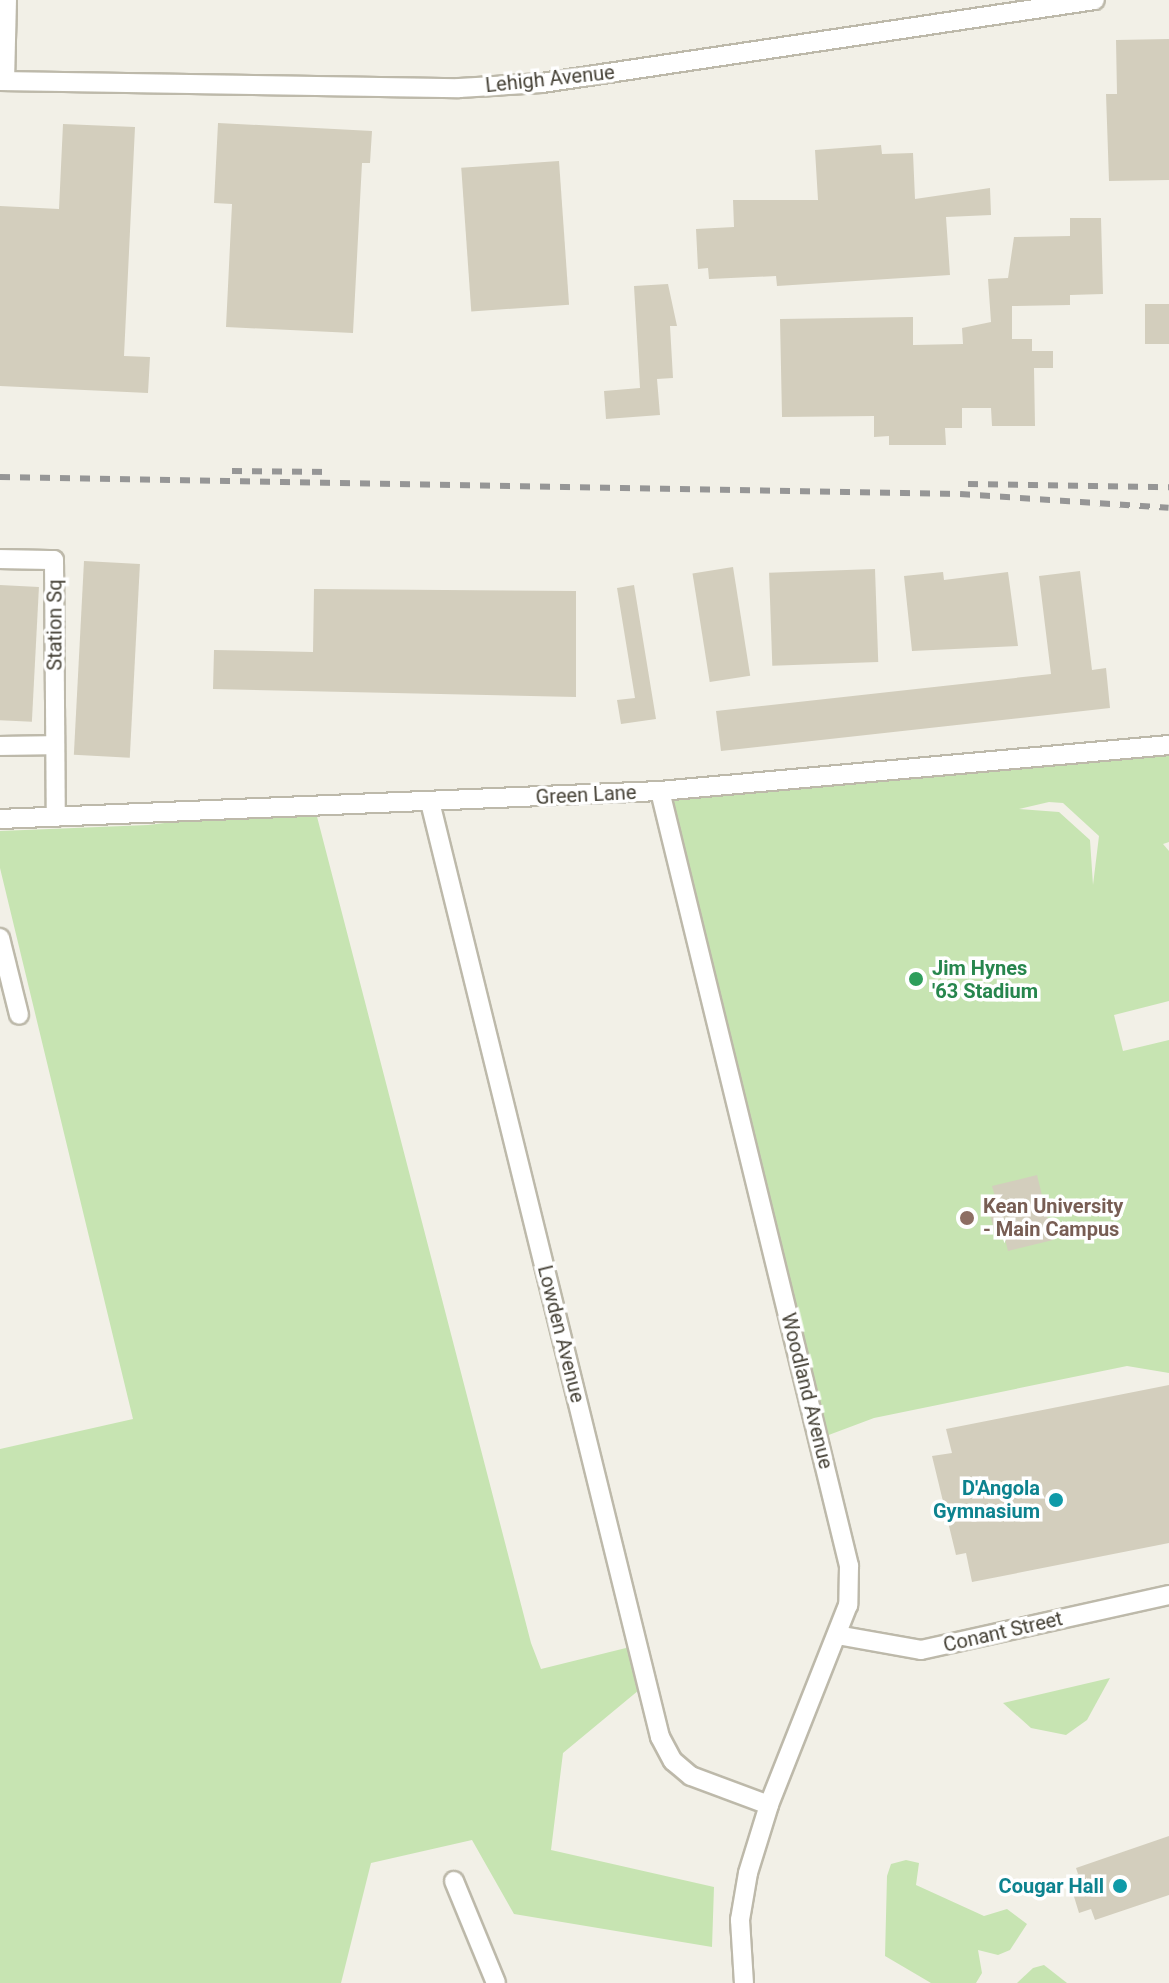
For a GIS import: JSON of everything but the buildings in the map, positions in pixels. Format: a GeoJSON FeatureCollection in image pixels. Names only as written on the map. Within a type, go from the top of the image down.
{"type":"FeatureCollection","features":[{"type":"Feature","properties":{"kind":"street"},"geometry":{"type":"LineString","coordinates":[[2,81],[7,0]]}},
{"type":"Feature","properties":{"kind":"street","name":"Lehigh Avenue"},"geometry":{"type":"LineString","coordinates":[[2,81],[542,83],[1095,0]]}},
{"type":"Feature","properties":{"kind":"street","name":"Station Sq"},"geometry":{"type":"LineString","coordinates":[[0,559],[54,560],[56,817]]}},
{"type":"Feature","properties":{"kind":"street"},"geometry":{"type":"LineString","coordinates":[[0,746],[55,745]]}},
{"type":"Feature","properties":{"kind":"street","name":"Green Lane"},"geometry":{"type":"LineString","coordinates":[[0,819],[660,791],[1169,745]]}},
{"type":"Feature","properties":{"kind":"street","name":"Woodland Avenue"},"geometry":{"type":"LineString","coordinates":[[660,791],[849,1566],[848,1605],[769,1805],[740,1920],[744,1983]]}},
{"type":"Feature","properties":{"kind":"street","name":"Lowden Avenue"},"geometry":{"type":"LineString","coordinates":[[430,802],[660,1737],[673,1761],[691,1776],[769,1805]]}},
{"type":"Feature","properties":{"kind":"street"},"geometry":{"type":"LineString","coordinates":[[0,938],[19,1015]]}},
{"type":"Feature","properties":{"kind":"street","name":"Conant Street"},"geometry":{"type":"LineString","coordinates":[[837,1635],[921,1650],[1169,1595]]}},
{"type":"Feature","properties":{"kind":"street"},"geometry":{"type":"LineString","coordinates":[[454,1881],[496,1983]]}},
{"type":"Feature","properties":{"kind":"green space"},"geometry":{"type":"Polygon","coordinates":[[[1169,745],[1169,842],[1163,844],[1169,851],[1169,1001],[1114,1015],[1123,1051],[1169,1040],[1169,1373],[1127,1366],[874,1418],[818,1439],[660,791],[1169,745]],[[1049,802],[1019,809],[1059,812],[1090,840],[1093,885],[1099,836],[1063,803],[1049,802]]]}},
{"type":"Feature","properties":{"kind":"green space"},"geometry":{"type":"Polygon","coordinates":[[[314,805],[531,1643],[541,1669],[630,1647],[639,1690],[563,1753],[551,1850],[714,1887],[712,1947],[514,1914],[472,1840],[371,1863],[341,1983],[0,1983],[0,1449],[133,1419],[0,868],[0,831],[148,825],[314,805]]]}},
{"type":"Feature","properties":{"kind":"green space"},"geometry":{"type":"Polygon","coordinates":[[[1110,1678],[1087,1720],[1066,1735],[1031,1728],[1003,1703],[1110,1678]]]}},
{"type":"Feature","properties":{"kind":"green space"},"geometry":{"type":"Polygon","coordinates":[[[906,1860],[919,1863],[916,1885],[984,1916],[1007,1909],[1027,1924],[1010,1950],[998,1955],[978,1950],[982,1973],[976,1983],[931,1983],[885,1956],[887,1876],[891,1864],[906,1860]]]}},
{"type":"Feature","properties":{"kind":"green space"},"geometry":{"type":"Polygon","coordinates":[[[1044,1965],[1067,1983],[1017,1983],[1033,1968],[1044,1965]]]}},
{"type":"Feature","properties":{"kind":"railway"},"geometry":{"type":"LineString","coordinates":[[232,471],[332,472]]}},
{"type":"Feature","properties":{"kind":"railway"},"geometry":{"type":"LineString","coordinates":[[0,477],[960,494],[1169,508]]}},
{"type":"Feature","properties":{"kind":"railway"},"geometry":{"type":"LineString","coordinates":[[968,484],[1169,487]]}},
{"type":"Feature","properties":{"kind":"place","name":"Jim Hynes '63 Stadium"},"geometry":{"type":"Point","coordinates":[916,979]}},
{"type":"Feature","properties":{"kind":"place","name":"Kean University - Main Campus"},"geometry":{"type":"Point","coordinates":[967,1218]}},
{"type":"Feature","properties":{"kind":"place","name":"D'Angola Gymnasium"},"geometry":{"type":"Point","coordinates":[1056,1500]}},
{"type":"Feature","properties":{"kind":"place","name":"Cougar Hall"},"geometry":{"type":"Point","coordinates":[1120,1886]}}]}
